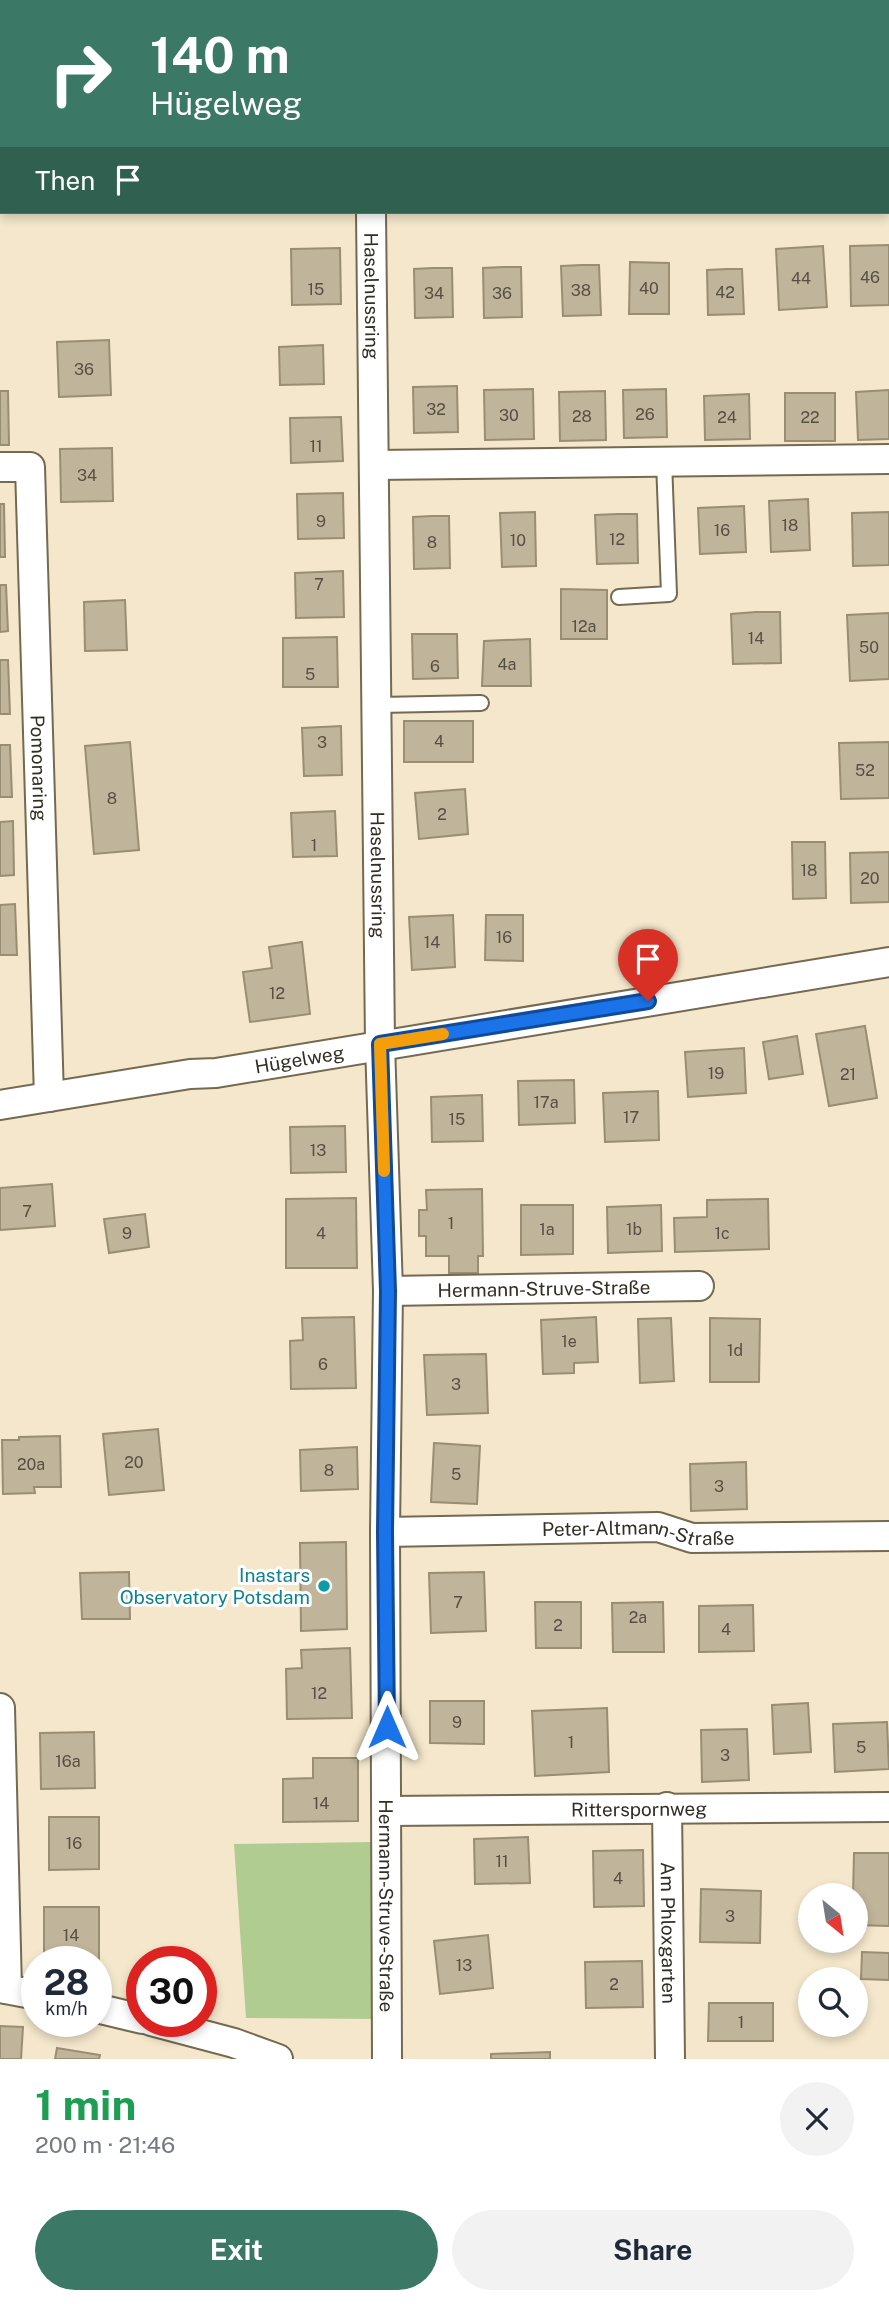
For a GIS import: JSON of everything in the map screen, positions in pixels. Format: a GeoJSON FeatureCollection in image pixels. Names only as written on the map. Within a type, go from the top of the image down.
{"type":"FeatureCollection","features":[{"type":"Feature","properties":{"kind":"street","name":"Haselnussring"},"geometry":{"type":"LineString","coordinates":[[371,214],[380,1044]]}},
{"type":"Feature","properties":{"kind":"street"},"geometry":{"type":"LineString","coordinates":[[375,465],[889,458]]}},
{"type":"Feature","properties":{"kind":"street","name":"Pomonaring"},"geometry":{"type":"LineString","coordinates":[[0,467],[30,467],[49,1097]]}},
{"type":"Feature","properties":{"kind":"street","name":"Hügelweg"},"geometry":{"type":"LineString","coordinates":[[0,1105],[190,1074],[216,1073],[889,962]]}},
{"type":"Feature","properties":{"kind":"street","name":"Hermann-Struve-Straße"},"geometry":{"type":"LineString","coordinates":[[380,1044],[388,1291],[385,1532],[387,2059]]}},
{"type":"Feature","properties":{"kind":"street","name":"Hermann-Struve-Straße"},"geometry":{"type":"LineString","coordinates":[[388,1291],[699,1286]]}},
{"type":"Feature","properties":{"kind":"street","name":"Peter-Altmann-Straße"},"geometry":{"type":"LineString","coordinates":[[385,1532],[658,1527],[692,1538],[889,1536]]}},
{"type":"Feature","properties":{"kind":"street"},"geometry":{"type":"LineString","coordinates":[[0,1708],[4,1988]]}},
{"type":"Feature","properties":{"kind":"street","name":"Am Phloxgarten"},"geometry":{"type":"LineString","coordinates":[[667,1807],[670,2059]]}},
{"type":"Feature","properties":{"kind":"street","name":"Ritterspornweg"},"geometry":{"type":"LineString","coordinates":[[387,1811],[889,1807]]}},
{"type":"Feature","properties":{"kind":"street"},"geometry":{"type":"LineString","coordinates":[[211,2037],[278,2059]]}},
{"type":"Feature","properties":{"kind":"lane"},"geometry":{"type":"LineString","coordinates":[[620,597],[669,594],[664,461]]}},
{"type":"Feature","properties":{"kind":"lane"},"geometry":{"type":"LineString","coordinates":[[378,705],[481,703]]}},
{"type":"Feature","properties":{"kind":"green space"},"geometry":{"type":"Polygon","coordinates":[[[372,1842],[373,2019],[246,2018],[234,1844],[372,1842]]]}},
{"type":"Feature","properties":{"kind":"building"},"geometry":{"type":"Polygon","coordinates":[[[889,245],[889,305],[851,306],[850,246],[889,245]]]}},
{"type":"Feature","properties":{"kind":"building"},"geometry":{"type":"Polygon","coordinates":[[[823,246],[827,307],[779,310],[776,249],[823,246]]]}},
{"type":"Feature","properties":{"kind":"building"},"geometry":{"type":"Polygon","coordinates":[[[340,248],[341,304],[292,305],[291,249],[340,248]]]}},
{"type":"Feature","properties":{"kind":"building"},"geometry":{"type":"Polygon","coordinates":[[[630,262],[669,263],[669,314],[629,314],[630,262]]]}},
{"type":"Feature","properties":{"kind":"building"},"geometry":{"type":"Polygon","coordinates":[[[599,265],[601,315],[563,316],[561,266],[599,265]]]}},
{"type":"Feature","properties":{"kind":"building"},"geometry":{"type":"Polygon","coordinates":[[[521,267],[522,317],[484,318],[483,268],[521,267]]]}},
{"type":"Feature","properties":{"kind":"building"},"geometry":{"type":"Polygon","coordinates":[[[452,268],[453,317],[415,318],[414,269],[452,268]]]}},
{"type":"Feature","properties":{"kind":"building"},"geometry":{"type":"Polygon","coordinates":[[[742,269],[744,314],[708,315],[707,270],[742,269]]]}},
{"type":"Feature","properties":{"kind":"building"},"geometry":{"type":"Polygon","coordinates":[[[109,340],[111,395],[59,397],[57,342],[109,340]]]}},
{"type":"Feature","properties":{"kind":"building"},"geometry":{"type":"Polygon","coordinates":[[[323,345],[324,384],[280,385],[279,347],[323,345]]]}},
{"type":"Feature","properties":{"kind":"building"},"geometry":{"type":"Polygon","coordinates":[[[457,386],[458,432],[414,433],[413,387],[457,386]]]}},
{"type":"Feature","properties":{"kind":"building"},"geometry":{"type":"Polygon","coordinates":[[[533,389],[534,439],[485,440],[484,390],[533,389]]]}},
{"type":"Feature","properties":{"kind":"building"},"geometry":{"type":"Polygon","coordinates":[[[666,389],[667,437],[624,438],[623,390],[666,389]]]}},
{"type":"Feature","properties":{"kind":"building"},"geometry":{"type":"Polygon","coordinates":[[[889,390],[889,439],[858,440],[856,392],[889,390]]]}},
{"type":"Feature","properties":{"kind":"building"},"geometry":{"type":"Polygon","coordinates":[[[0,391],[8,391],[9,445],[0,445],[0,391]]]}},
{"type":"Feature","properties":{"kind":"building"},"geometry":{"type":"Polygon","coordinates":[[[605,391],[606,440],[560,441],[559,392],[605,391]]]}},
{"type":"Feature","properties":{"kind":"building"},"geometry":{"type":"Polygon","coordinates":[[[785,393],[835,393],[835,441],[785,441],[785,393]]]}},
{"type":"Feature","properties":{"kind":"building"},"geometry":{"type":"Polygon","coordinates":[[[749,394],[750,439],[705,440],[704,396],[749,394]]]}},
{"type":"Feature","properties":{"kind":"building"},"geometry":{"type":"Polygon","coordinates":[[[341,417],[343,461],[291,463],[290,418],[341,417]]]}},
{"type":"Feature","properties":{"kind":"building"},"geometry":{"type":"Polygon","coordinates":[[[112,448],[113,501],[61,502],[60,449],[112,448]]]}},
{"type":"Feature","properties":{"kind":"building"},"geometry":{"type":"Polygon","coordinates":[[[343,493],[344,538],[298,539],[297,494],[343,493]]]}},
{"type":"Feature","properties":{"kind":"building"},"geometry":{"type":"Polygon","coordinates":[[[808,499],[810,550],[771,552],[769,501],[808,499]]]}},
{"type":"Feature","properties":{"kind":"building"},"geometry":{"type":"Polygon","coordinates":[[[0,504],[4,504],[5,557],[0,557],[0,504]]]}},
{"type":"Feature","properties":{"kind":"building"},"geometry":{"type":"Polygon","coordinates":[[[744,506],[746,552],[700,554],[698,508],[744,506]]]}},
{"type":"Feature","properties":{"kind":"building"},"geometry":{"type":"Polygon","coordinates":[[[535,512],[536,566],[502,567],[500,513],[535,512]]]}},
{"type":"Feature","properties":{"kind":"building"},"geometry":{"type":"Polygon","coordinates":[[[889,512],[889,565],[853,566],[852,513],[889,512]]]}},
{"type":"Feature","properties":{"kind":"building"},"geometry":{"type":"Polygon","coordinates":[[[637,514],[638,563],[597,564],[595,515],[637,514]]]}},
{"type":"Feature","properties":{"kind":"building"},"geometry":{"type":"Polygon","coordinates":[[[449,516],[450,568],[414,569],[413,517],[449,516]]]}},
{"type":"Feature","properties":{"kind":"building"},"geometry":{"type":"Polygon","coordinates":[[[343,571],[344,617],[296,618],[295,573],[343,571]]]}},
{"type":"Feature","properties":{"kind":"building"},"geometry":{"type":"Polygon","coordinates":[[[0,585],[6,585],[8,631],[0,632],[0,585]]]}},
{"type":"Feature","properties":{"kind":"building"},"geometry":{"type":"Polygon","coordinates":[[[561,589],[607,590],[607,639],[561,639],[561,589]]]}},
{"type":"Feature","properties":{"kind":"building"},"geometry":{"type":"Polygon","coordinates":[[[125,600],[127,650],[85,651],[84,602],[125,600]]]}},
{"type":"Feature","properties":{"kind":"building"},"geometry":{"type":"Polygon","coordinates":[[[780,612],[781,663],[733,664],[731,614],[780,612]]]}},
{"type":"Feature","properties":{"kind":"building"},"geometry":{"type":"Polygon","coordinates":[[[889,613],[889,679],[850,681],[847,615],[889,613]]]}},
{"type":"Feature","properties":{"kind":"building"},"geometry":{"type":"Polygon","coordinates":[[[412,634],[457,634],[458,678],[413,679],[412,634]]]}},
{"type":"Feature","properties":{"kind":"building"},"geometry":{"type":"Polygon","coordinates":[[[337,637],[338,687],[283,687],[283,638],[337,637]]]}},
{"type":"Feature","properties":{"kind":"building"},"geometry":{"type":"Polygon","coordinates":[[[530,639],[531,686],[482,686],[484,641],[530,639]]]}},
{"type":"Feature","properties":{"kind":"building"},"geometry":{"type":"Polygon","coordinates":[[[0,660],[8,660],[10,714],[0,714],[0,660]]]}},
{"type":"Feature","properties":{"kind":"building"},"geometry":{"type":"Polygon","coordinates":[[[404,721],[473,721],[473,762],[404,762],[404,721]]]}},
{"type":"Feature","properties":{"kind":"building"},"geometry":{"type":"Polygon","coordinates":[[[341,726],[342,775],[304,776],[302,728],[341,726]]]}},
{"type":"Feature","properties":{"kind":"building"},"geometry":{"type":"Polygon","coordinates":[[[130,742],[139,850],[94,854],[85,746],[130,742]]]}},
{"type":"Feature","properties":{"kind":"building"},"geometry":{"type":"Polygon","coordinates":[[[889,742],[889,798],[841,799],[839,743],[889,742]]]}},
{"type":"Feature","properties":{"kind":"building"},"geometry":{"type":"Polygon","coordinates":[[[0,745],[10,745],[12,797],[0,797],[0,745]]]}},
{"type":"Feature","properties":{"kind":"building"},"geometry":{"type":"Polygon","coordinates":[[[465,789],[468,834],[419,839],[415,793],[465,789]]]}},
{"type":"Feature","properties":{"kind":"building"},"geometry":{"type":"Polygon","coordinates":[[[335,811],[337,856],[293,857],[291,813],[335,811]]]}},
{"type":"Feature","properties":{"kind":"building"},"geometry":{"type":"Polygon","coordinates":[[[13,821],[14,875],[0,876],[0,822],[13,821]]]}},
{"type":"Feature","properties":{"kind":"building"},"geometry":{"type":"Polygon","coordinates":[[[792,842],[825,842],[826,898],[793,899],[792,842]]]}},
{"type":"Feature","properties":{"kind":"building"},"geometry":{"type":"Polygon","coordinates":[[[889,852],[889,902],[851,903],[850,853],[889,852]]]}},
{"type":"Feature","properties":{"kind":"building"},"geometry":{"type":"Polygon","coordinates":[[[15,904],[17,955],[0,955],[0,905],[15,904]]]}},
{"type":"Feature","properties":{"kind":"building"},"geometry":{"type":"Polygon","coordinates":[[[453,915],[455,967],[412,970],[409,917],[453,915]]]}},
{"type":"Feature","properties":{"kind":"building"},"geometry":{"type":"Polygon","coordinates":[[[486,915],[523,915],[523,961],[485,960],[486,915]]]}},
{"type":"Feature","properties":{"kind":"building"},"geometry":{"type":"Polygon","coordinates":[[[302,942],[310,1014],[250,1022],[243,972],[272,968],[269,947],[302,942]]]}},
{"type":"Feature","properties":{"kind":"building"},"geometry":{"type":"Polygon","coordinates":[[[865,1026],[877,1098],[829,1106],[816,1034],[865,1026]]]}},
{"type":"Feature","properties":{"kind":"building"},"geometry":{"type":"Polygon","coordinates":[[[797,1036],[803,1074],[769,1079],[763,1042],[797,1036]]]}},
{"type":"Feature","properties":{"kind":"building"},"geometry":{"type":"Polygon","coordinates":[[[744,1048],[746,1093],[688,1097],[685,1052],[744,1048]]]}},
{"type":"Feature","properties":{"kind":"building"},"geometry":{"type":"Polygon","coordinates":[[[574,1080],[575,1123],[519,1125],[518,1081],[574,1080]]]}},
{"type":"Feature","properties":{"kind":"building"},"geometry":{"type":"Polygon","coordinates":[[[658,1091],[659,1140],[605,1142],[603,1093],[658,1091]]]}},
{"type":"Feature","properties":{"kind":"building"},"geometry":{"type":"Polygon","coordinates":[[[482,1095],[483,1141],[432,1142],[431,1097],[482,1095]]]}},
{"type":"Feature","properties":{"kind":"building"},"geometry":{"type":"Polygon","coordinates":[[[345,1126],[346,1172],[291,1173],[290,1127],[345,1126]]]}},
{"type":"Feature","properties":{"kind":"building"},"geometry":{"type":"Polygon","coordinates":[[[52,1184],[55,1226],[0,1230],[0,1188],[52,1184]]]}},
{"type":"Feature","properties":{"kind":"building"},"geometry":{"type":"Polygon","coordinates":[[[482,1189],[483,1256],[478,1256],[478,1273],[449,1273],[449,1256],[426,1256],[426,1236],[419,1236],[419,1210],[427,1210],[426,1190],[482,1189]]]}},
{"type":"Feature","properties":{"kind":"building"},"geometry":{"type":"Polygon","coordinates":[[[356,1198],[357,1268],[286,1268],[286,1199],[356,1198]]]}},
{"type":"Feature","properties":{"kind":"building"},"geometry":{"type":"Polygon","coordinates":[[[768,1199],[769,1249],[675,1252],[674,1218],[707,1217],[707,1200],[768,1199]]]}},
{"type":"Feature","properties":{"kind":"building"},"geometry":{"type":"Polygon","coordinates":[[[521,1205],[573,1205],[573,1254],[521,1255],[521,1205]]]}},
{"type":"Feature","properties":{"kind":"building"},"geometry":{"type":"Polygon","coordinates":[[[661,1205],[662,1251],[608,1253],[607,1207],[661,1205]]]}},
{"type":"Feature","properties":{"kind":"building"},"geometry":{"type":"Polygon","coordinates":[[[145,1214],[149,1247],[109,1253],[104,1219],[145,1214]]]}},
{"type":"Feature","properties":{"kind":"building"},"geometry":{"type":"Polygon","coordinates":[[[354,1317],[356,1388],[291,1389],[290,1341],[303,1340],[302,1318],[354,1317]]]}},
{"type":"Feature","properties":{"kind":"building"},"geometry":{"type":"Polygon","coordinates":[[[596,1317],[598,1362],[574,1363],[574,1373],[543,1374],[541,1320],[596,1317]]]}},
{"type":"Feature","properties":{"kind":"building"},"geometry":{"type":"Polygon","coordinates":[[[671,1318],[674,1381],[640,1383],[638,1319],[671,1318]]]}},
{"type":"Feature","properties":{"kind":"building"},"geometry":{"type":"Polygon","coordinates":[[[710,1318],[760,1319],[759,1382],[710,1382],[710,1318]]]}},
{"type":"Feature","properties":{"kind":"building"},"geometry":{"type":"Polygon","coordinates":[[[486,1354],[488,1413],[427,1415],[424,1355],[486,1354]]]}},
{"type":"Feature","properties":{"kind":"building"},"geometry":{"type":"Polygon","coordinates":[[[158,1429],[164,1490],[109,1495],[103,1434],[158,1429]]]}},
{"type":"Feature","properties":{"kind":"building"},"geometry":{"type":"Polygon","coordinates":[[[60,1436],[61,1487],[34,1487],[35,1493],[3,1494],[2,1440],[60,1436]]]}},
{"type":"Feature","properties":{"kind":"building"},"geometry":{"type":"Polygon","coordinates":[[[434,1443],[480,1446],[477,1504],[431,1502],[434,1443]]]}},
{"type":"Feature","properties":{"kind":"building"},"geometry":{"type":"Polygon","coordinates":[[[357,1447],[358,1489],[301,1491],[300,1450],[357,1447]]]}},
{"type":"Feature","properties":{"kind":"building"},"geometry":{"type":"Polygon","coordinates":[[[746,1462],[747,1509],[691,1511],[690,1464],[746,1462]]]}},
{"type":"Feature","properties":{"kind":"building","name":"Inastars Observatory Potsdam"},"geometry":{"type":"Polygon","coordinates":[[[346,1542],[347,1629],[301,1631],[300,1543],[346,1542]]]}},
{"type":"Feature","properties":{"kind":"building"},"geometry":{"type":"Polygon","coordinates":[[[129,1572],[130,1619],[82,1619],[80,1573],[129,1572]]]}},
{"type":"Feature","properties":{"kind":"building"},"geometry":{"type":"Polygon","coordinates":[[[484,1572],[486,1631],[431,1633],[429,1573],[484,1572]]]}},
{"type":"Feature","properties":{"kind":"building"},"geometry":{"type":"Polygon","coordinates":[[[535,1602],[581,1602],[581,1648],[536,1648],[535,1602]]]}},
{"type":"Feature","properties":{"kind":"building"},"geometry":{"type":"Polygon","coordinates":[[[663,1602],[664,1652],[613,1652],[612,1603],[663,1602]]]}},
{"type":"Feature","properties":{"kind":"building"},"geometry":{"type":"Polygon","coordinates":[[[753,1605],[754,1651],[699,1652],[699,1606],[753,1605]]]}},
{"type":"Feature","properties":{"kind":"building"},"geometry":{"type":"Polygon","coordinates":[[[350,1648],[352,1718],[287,1719],[286,1669],[302,1668],[301,1650],[350,1648]]]}},
{"type":"Feature","properties":{"kind":"building"},"geometry":{"type":"Polygon","coordinates":[[[430,1701],[484,1701],[484,1744],[430,1743],[430,1701]]]}},
{"type":"Feature","properties":{"kind":"building"},"geometry":{"type":"Polygon","coordinates":[[[808,1703],[811,1752],[774,1754],[772,1705],[808,1703]]]}},
{"type":"Feature","properties":{"kind":"building"},"geometry":{"type":"Polygon","coordinates":[[[607,1708],[609,1772],[535,1776],[532,1711],[607,1708]]]}},
{"type":"Feature","properties":{"kind":"building"},"geometry":{"type":"Polygon","coordinates":[[[887,1722],[889,1769],[835,1772],[833,1724],[887,1722]]]}},
{"type":"Feature","properties":{"kind":"building"},"geometry":{"type":"Polygon","coordinates":[[[747,1729],[749,1780],[702,1782],[701,1730],[747,1729]]]}},
{"type":"Feature","properties":{"kind":"building"},"geometry":{"type":"Polygon","coordinates":[[[94,1732],[95,1788],[41,1789],[40,1733],[94,1732]]]}},
{"type":"Feature","properties":{"kind":"building"},"geometry":{"type":"Polygon","coordinates":[[[313,1758],[358,1758],[358,1821],[283,1822],[283,1779],[313,1778],[313,1758]]]}},
{"type":"Feature","properties":{"kind":"building"},"geometry":{"type":"Polygon","coordinates":[[[49,1817],[99,1817],[99,1869],[49,1870],[49,1817]]]}},
{"type":"Feature","properties":{"kind":"building"},"geometry":{"type":"Polygon","coordinates":[[[528,1837],[530,1883],[475,1884],[474,1839],[528,1837]]]}},
{"type":"Feature","properties":{"kind":"building"},"geometry":{"type":"Polygon","coordinates":[[[643,1850],[644,1906],[594,1907],[593,1851],[643,1850]]]}},
{"type":"Feature","properties":{"kind":"building"},"geometry":{"type":"Polygon","coordinates":[[[854,1853],[889,1853],[889,1926],[868,1925],[868,1883],[853,1883],[854,1853]]]}},
{"type":"Feature","properties":{"kind":"building"},"geometry":{"type":"Polygon","coordinates":[[[701,1889],[761,1891],[760,1943],[700,1942],[701,1889]]]}},
{"type":"Feature","properties":{"kind":"building"},"geometry":{"type":"Polygon","coordinates":[[[44,1907],[99,1907],[99,1946],[44,1946],[44,1907]]]}},
{"type":"Feature","properties":{"kind":"building"},"geometry":{"type":"Polygon","coordinates":[[[488,1935],[493,1988],[440,1994],[434,1941],[488,1935]]]}},
{"type":"Feature","properties":{"kind":"building"},"geometry":{"type":"Polygon","coordinates":[[[862,1953],[889,1953],[889,1980],[868,1979],[868,1967],[861,1967],[862,1953]]]}},
{"type":"Feature","properties":{"kind":"building"},"geometry":{"type":"Polygon","coordinates":[[[642,1961],[643,2007],[586,2008],[585,1962],[642,1961]]]}},
{"type":"Feature","properties":{"kind":"building"},"geometry":{"type":"Polygon","coordinates":[[[709,2003],[773,2003],[773,2041],[708,2041],[709,2003]]]}},
{"type":"Feature","properties":{"kind":"building"},"geometry":{"type":"Polygon","coordinates":[[[0,2026],[21,2027],[21,2059],[0,2059],[0,2026]]]}},
{"type":"Feature","properties":{"kind":"building"},"geometry":{"type":"Polygon","coordinates":[[[57,2048],[100,2055],[99,2059],[55,2059],[57,2048]]]}},
{"type":"Feature","properties":{"kind":"building"},"geometry":{"type":"Polygon","coordinates":[[[550,2052],[550,2059],[491,2059],[491,2054],[550,2052]]]}},
{"type":"Feature","properties":{"kind":"slow traffic"},"geometry":{"type":"LineString","coordinates":[[384,1171],[380,1044],[443,1034]]}},
{"type":"Feature","properties":{"kind":"place","name":"Inastars Observatory Potsdam"},"geometry":{"type":"Point","coordinates":[324,1586]}},
{"type":"Feature","properties":{"kind":"route"},"geometry":{"type":"LineString","coordinates":[[387,1727],[385,1532],[388,1291],[380,1044],[648,1001]]}}]}
